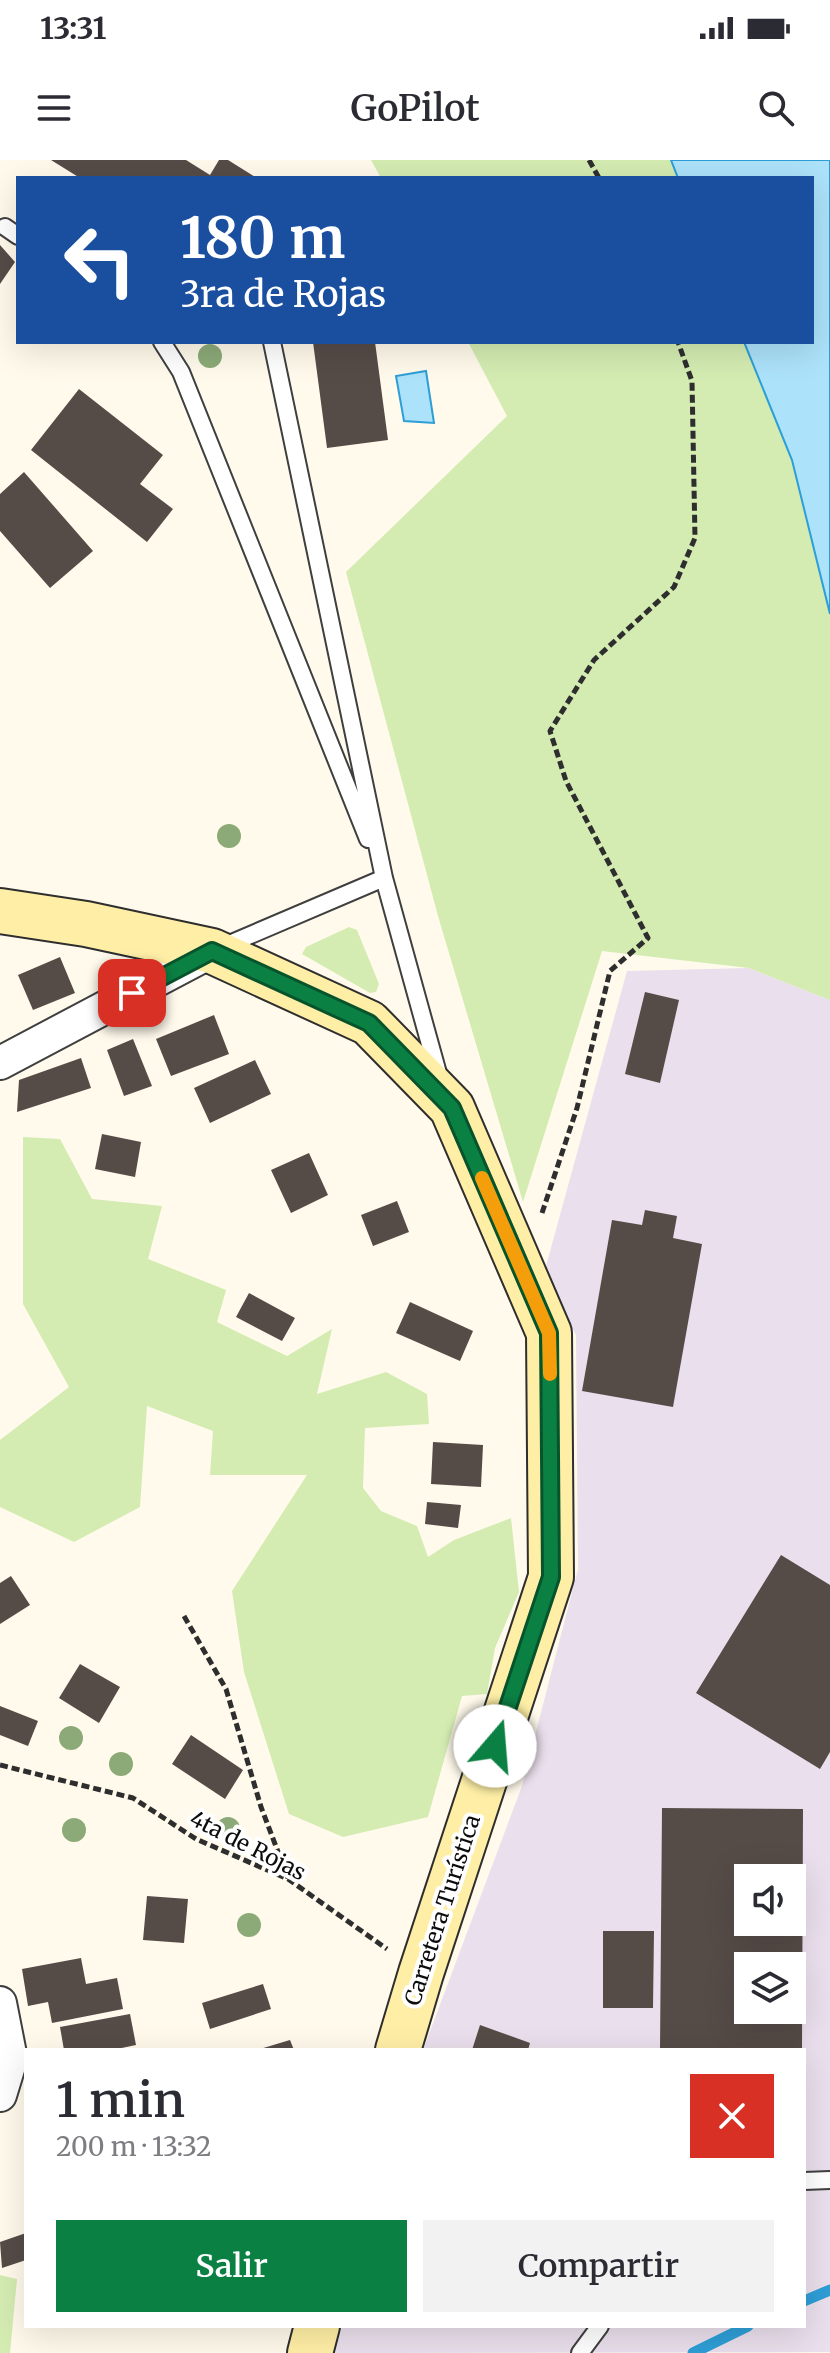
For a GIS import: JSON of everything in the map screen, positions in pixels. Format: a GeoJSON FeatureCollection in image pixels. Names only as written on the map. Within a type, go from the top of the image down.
{"type":"FeatureCollection","features":[{"type":"Feature","properties":{"kind":"main road","name":"Carretera Turística"},"geometry":{"type":"LineString","coordinates":[[0,911],[86,924],[212,951],[369,1023],[452,1108],[549,1333],[551,1577],[399,2048]]}},
{"type":"Feature","properties":{"kind":"main road"},"geometry":{"type":"LineString","coordinates":[[310,2353],[316,2328]]}},
{"type":"Feature","properties":{"kind":"street"},"geometry":{"type":"LineString","coordinates":[[0,1063],[212,951]]}},
{"type":"Feature","properties":{"kind":"street"},"geometry":{"type":"LineString","coordinates":[[0,2003],[11,2059],[0,2095]]}},
{"type":"Feature","properties":{"kind":"lane"},"geometry":{"type":"LineString","coordinates":[[163,344],[181,372],[384,878]]}},
{"type":"Feature","properties":{"kind":"lane"},"geometry":{"type":"LineString","coordinates":[[272,344],[384,878],[446,1102]]}},
{"type":"Feature","properties":{"kind":"lane"},"geometry":{"type":"LineString","coordinates":[[212,951],[384,878]]}},
{"type":"Feature","properties":{"kind":"lane"},"geometry":{"type":"LineString","coordinates":[[806,2181],[830,2180]]}},
{"type":"Feature","properties":{"kind":"lane"},"geometry":{"type":"LineString","coordinates":[[580,2353],[599,2328]]}},
{"type":"Feature","properties":{"kind":"path"},"geometry":{"type":"LineString","coordinates":[[523,1271],[577,1108],[610,971],[648,938],[566,781],[550,731],[594,660],[674,587],[695,538],[692,381],[679,344]]}},
{"type":"Feature","properties":{"kind":"path"},"geometry":{"type":"LineString","coordinates":[[184,1616],[226,1689],[261,1807],[288,1879]]}},
{"type":"Feature","properties":{"kind":"path","name":"4ta de Rojas"},"geometry":{"type":"LineString","coordinates":[[0,1765],[133,1798],[196,1839],[288,1879],[421,1973]]}},
{"type":"Feature","properties":{"kind":"shaded area"},"geometry":{"type":"Polygon","coordinates":[[[749,968],[830,1000],[830,2352],[335,2353],[341,2328],[806,2328],[806,2048],[424,2048],[522,1786],[578,1569],[576,1335],[543,1277],[627,971],[749,968]]]}},
{"type":"Feature","properties":{"kind":"green space"},"geometry":{"type":"Polygon","coordinates":[[[371,160],[671,160],[677,176],[380,176],[371,160]]]}},
{"type":"Feature","properties":{"kind":"green space"},"geometry":{"type":"Polygon","coordinates":[[[469,344],[745,344],[792,460],[830,614],[830,1000],[749,968],[602,951],[523,1202],[438,916],[346,572],[507,416],[469,344]]]}},
{"type":"Feature","properties":{"kind":"green space"},"geometry":{"type":"Polygon","coordinates":[[[349,927],[357,930],[379,984],[376,992],[370,993],[302,954],[306,947],[349,927]]]}},
{"type":"Feature","properties":{"kind":"green space"},"geometry":{"type":"Polygon","coordinates":[[[23,1137],[60,1139],[92,1199],[162,1206],[148,1259],[226,1290],[217,1322],[287,1356],[332,1329],[317,1394],[386,1372],[427,1394],[429,1424],[365,1428],[363,1488],[381,1511],[417,1526],[428,1557],[454,1540],[511,1518],[519,1592],[495,1648],[487,1694],[462,1696],[428,1817],[343,1837],[289,1814],[244,1672],[232,1591],[307,1475],[210,1475],[213,1431],[147,1406],[140,1507],[74,1542],[0,1507],[0,1440],[69,1387],[23,1304],[23,1137]]]}},
{"type":"Feature","properties":{"kind":"green space"},"geometry":{"type":"Polygon","coordinates":[[[0,2275],[17,2279],[10,2353],[0,2353],[0,2275]]]}},
{"type":"Feature","properties":{"kind":"water"},"geometry":{"type":"Polygon","coordinates":[[[671,160],[830,160],[830,614],[792,460],[745,344],[814,344],[814,176],[677,176],[671,160]]]}},
{"type":"Feature","properties":{"kind":"water"},"geometry":{"type":"Polygon","coordinates":[[[426,371],[434,423],[404,421],[396,376],[426,371]]]}},
{"type":"Feature","properties":{"kind":"building"},"geometry":{"type":"Polygon","coordinates":[[[51,160],[186,160],[210,175],[219,160],[228,160],[254,176],[77,176],[51,160]]]}},
{"type":"Feature","properties":{"kind":"building"},"geometry":{"type":"Polygon","coordinates":[[[0,245],[15,262],[0,284],[0,245]]]}},
{"type":"Feature","properties":{"kind":"building"},"geometry":{"type":"Polygon","coordinates":[[[313,344],[375,344],[388,440],[327,448],[313,344]]]}},
{"type":"Feature","properties":{"kind":"building"},"geometry":{"type":"Polygon","coordinates":[[[79,389],[163,455],[140,484],[173,509],[147,542],[31,450],[79,389]]]}},
{"type":"Feature","properties":{"kind":"building"},"geometry":{"type":"Polygon","coordinates":[[[24,472],[93,551],[50,588],[0,531],[0,494],[24,472]]]}},
{"type":"Feature","properties":{"kind":"building"},"geometry":{"type":"Polygon","coordinates":[[[60,957],[75,993],[33,1010],[18,975],[60,957]]]}},
{"type":"Feature","properties":{"kind":"building"},"geometry":{"type":"Polygon","coordinates":[[[645,992],[679,1000],[660,1083],[625,1074],[645,992]]]}},
{"type":"Feature","properties":{"kind":"building"},"geometry":{"type":"Polygon","coordinates":[[[214,1015],[229,1054],[171,1076],[156,1039],[214,1015]]]}},
{"type":"Feature","properties":{"kind":"building"},"geometry":{"type":"Polygon","coordinates":[[[133,1039],[152,1086],[124,1096],[107,1050],[133,1039]]]}},
{"type":"Feature","properties":{"kind":"building"},"geometry":{"type":"Polygon","coordinates":[[[81,1058],[91,1088],[17,1112],[19,1080],[81,1058]]]}},
{"type":"Feature","properties":{"kind":"building"},"geometry":{"type":"Polygon","coordinates":[[[255,1060],[271,1094],[210,1123],[194,1088],[255,1060]]]}},
{"type":"Feature","properties":{"kind":"building"},"geometry":{"type":"Polygon","coordinates":[[[102,1134],[141,1142],[135,1177],[95,1169],[102,1134]]]}},
{"type":"Feature","properties":{"kind":"building"},"geometry":{"type":"Polygon","coordinates":[[[309,1153],[328,1195],[291,1213],[271,1170],[309,1153]]]}},
{"type":"Feature","properties":{"kind":"building"},"geometry":{"type":"Polygon","coordinates":[[[397,1201],[409,1232],[373,1246],[361,1215],[397,1201]]]}},
{"type":"Feature","properties":{"kind":"building"},"geometry":{"type":"Polygon","coordinates":[[[645,1210],[677,1216],[673,1238],[702,1244],[673,1407],[582,1391],[612,1220],[642,1225],[645,1210]]]}},
{"type":"Feature","properties":{"kind":"building"},"geometry":{"type":"Polygon","coordinates":[[[249,1293],[295,1318],[282,1341],[236,1317],[249,1293]]]}},
{"type":"Feature","properties":{"kind":"building"},"geometry":{"type":"Polygon","coordinates":[[[410,1302],[473,1331],[460,1361],[396,1333],[410,1302]]]}},
{"type":"Feature","properties":{"kind":"building"},"geometry":{"type":"Polygon","coordinates":[[[433,1442],[483,1445],[481,1487],[431,1484],[433,1442]]]}},
{"type":"Feature","properties":{"kind":"building"},"geometry":{"type":"Polygon","coordinates":[[[427,1502],[461,1505],[458,1528],[425,1524],[427,1502]]]}},
{"type":"Feature","properties":{"kind":"building"},"geometry":{"type":"Polygon","coordinates":[[[781,1555],[830,1585],[830,1752],[820,1769],[696,1693],[781,1555]]]}},
{"type":"Feature","properties":{"kind":"building"},"geometry":{"type":"Polygon","coordinates":[[[11,1576],[30,1605],[0,1624],[0,1583],[11,1576]]]}},
{"type":"Feature","properties":{"kind":"building"},"geometry":{"type":"Polygon","coordinates":[[[80,1664],[120,1687],[99,1723],[59,1698],[80,1664]]]}},
{"type":"Feature","properties":{"kind":"building"},"geometry":{"type":"Polygon","coordinates":[[[0,1706],[38,1721],[28,1746],[0,1735],[0,1706]]]}},
{"type":"Feature","properties":{"kind":"building"},"geometry":{"type":"Polygon","coordinates":[[[191,1735],[243,1770],[225,1799],[172,1764],[191,1735]]]}},
{"type":"Feature","properties":{"kind":"building"},"geometry":{"type":"Polygon","coordinates":[[[662,1808],[803,1809],[803,1864],[734,1864],[734,1936],[802,1936],[802,1952],[734,1952],[734,2024],[802,2024],[802,2048],[660,2048],[662,1808]]]}},
{"type":"Feature","properties":{"kind":"building"},"geometry":{"type":"Polygon","coordinates":[[[147,1896],[188,1899],[184,1943],[143,1940],[147,1896]]]}},
{"type":"Feature","properties":{"kind":"building"},"geometry":{"type":"Polygon","coordinates":[[[603,1931],[654,1931],[653,2008],[603,2008],[603,1931]]]}},
{"type":"Feature","properties":{"kind":"building"},"geometry":{"type":"Polygon","coordinates":[[[81,1958],[86,1984],[117,1978],[123,2009],[52,2023],[48,2002],[28,2006],[22,1969],[81,1958]]]}},
{"type":"Feature","properties":{"kind":"building"},"geometry":{"type":"Polygon","coordinates":[[[263,1984],[271,2009],[210,2029],[202,2003],[263,1984]]]}},
{"type":"Feature","properties":{"kind":"building"},"geometry":{"type":"Polygon","coordinates":[[[130,2014],[136,2045],[122,2048],[64,2048],[60,2027],[130,2014]]]}},
{"type":"Feature","properties":{"kind":"building"},"geometry":{"type":"Polygon","coordinates":[[[480,2025],[530,2043],[529,2048],[473,2048],[480,2025]]]}},
{"type":"Feature","properties":{"kind":"building"},"geometry":{"type":"Polygon","coordinates":[[[290,2040],[293,2048],[263,2048],[290,2040]]]}},
{"type":"Feature","properties":{"kind":"building"},"geometry":{"type":"Polygon","coordinates":[[[24,2234],[24,2261],[2,2268],[0,2242],[24,2234]]]}},
{"type":"Feature","properties":{"kind":"waterway"},"geometry":{"type":"LineString","coordinates":[[806,2300],[830,2290]]}},
{"type":"Feature","properties":{"kind":"waterway"},"geometry":{"type":"LineString","coordinates":[[693,2353],[744,2328]]}},
{"type":"Feature","properties":{"kind":"slow traffic"},"geometry":{"type":"LineString","coordinates":[[482,1178],[549,1333],[550,1374]]}},
{"type":"Feature","properties":{"kind":"route"},"geometry":{"type":"LineString","coordinates":[[132,993],[212,951],[369,1023],[452,1108],[549,1333],[551,1577],[495,1746]]}}]}
